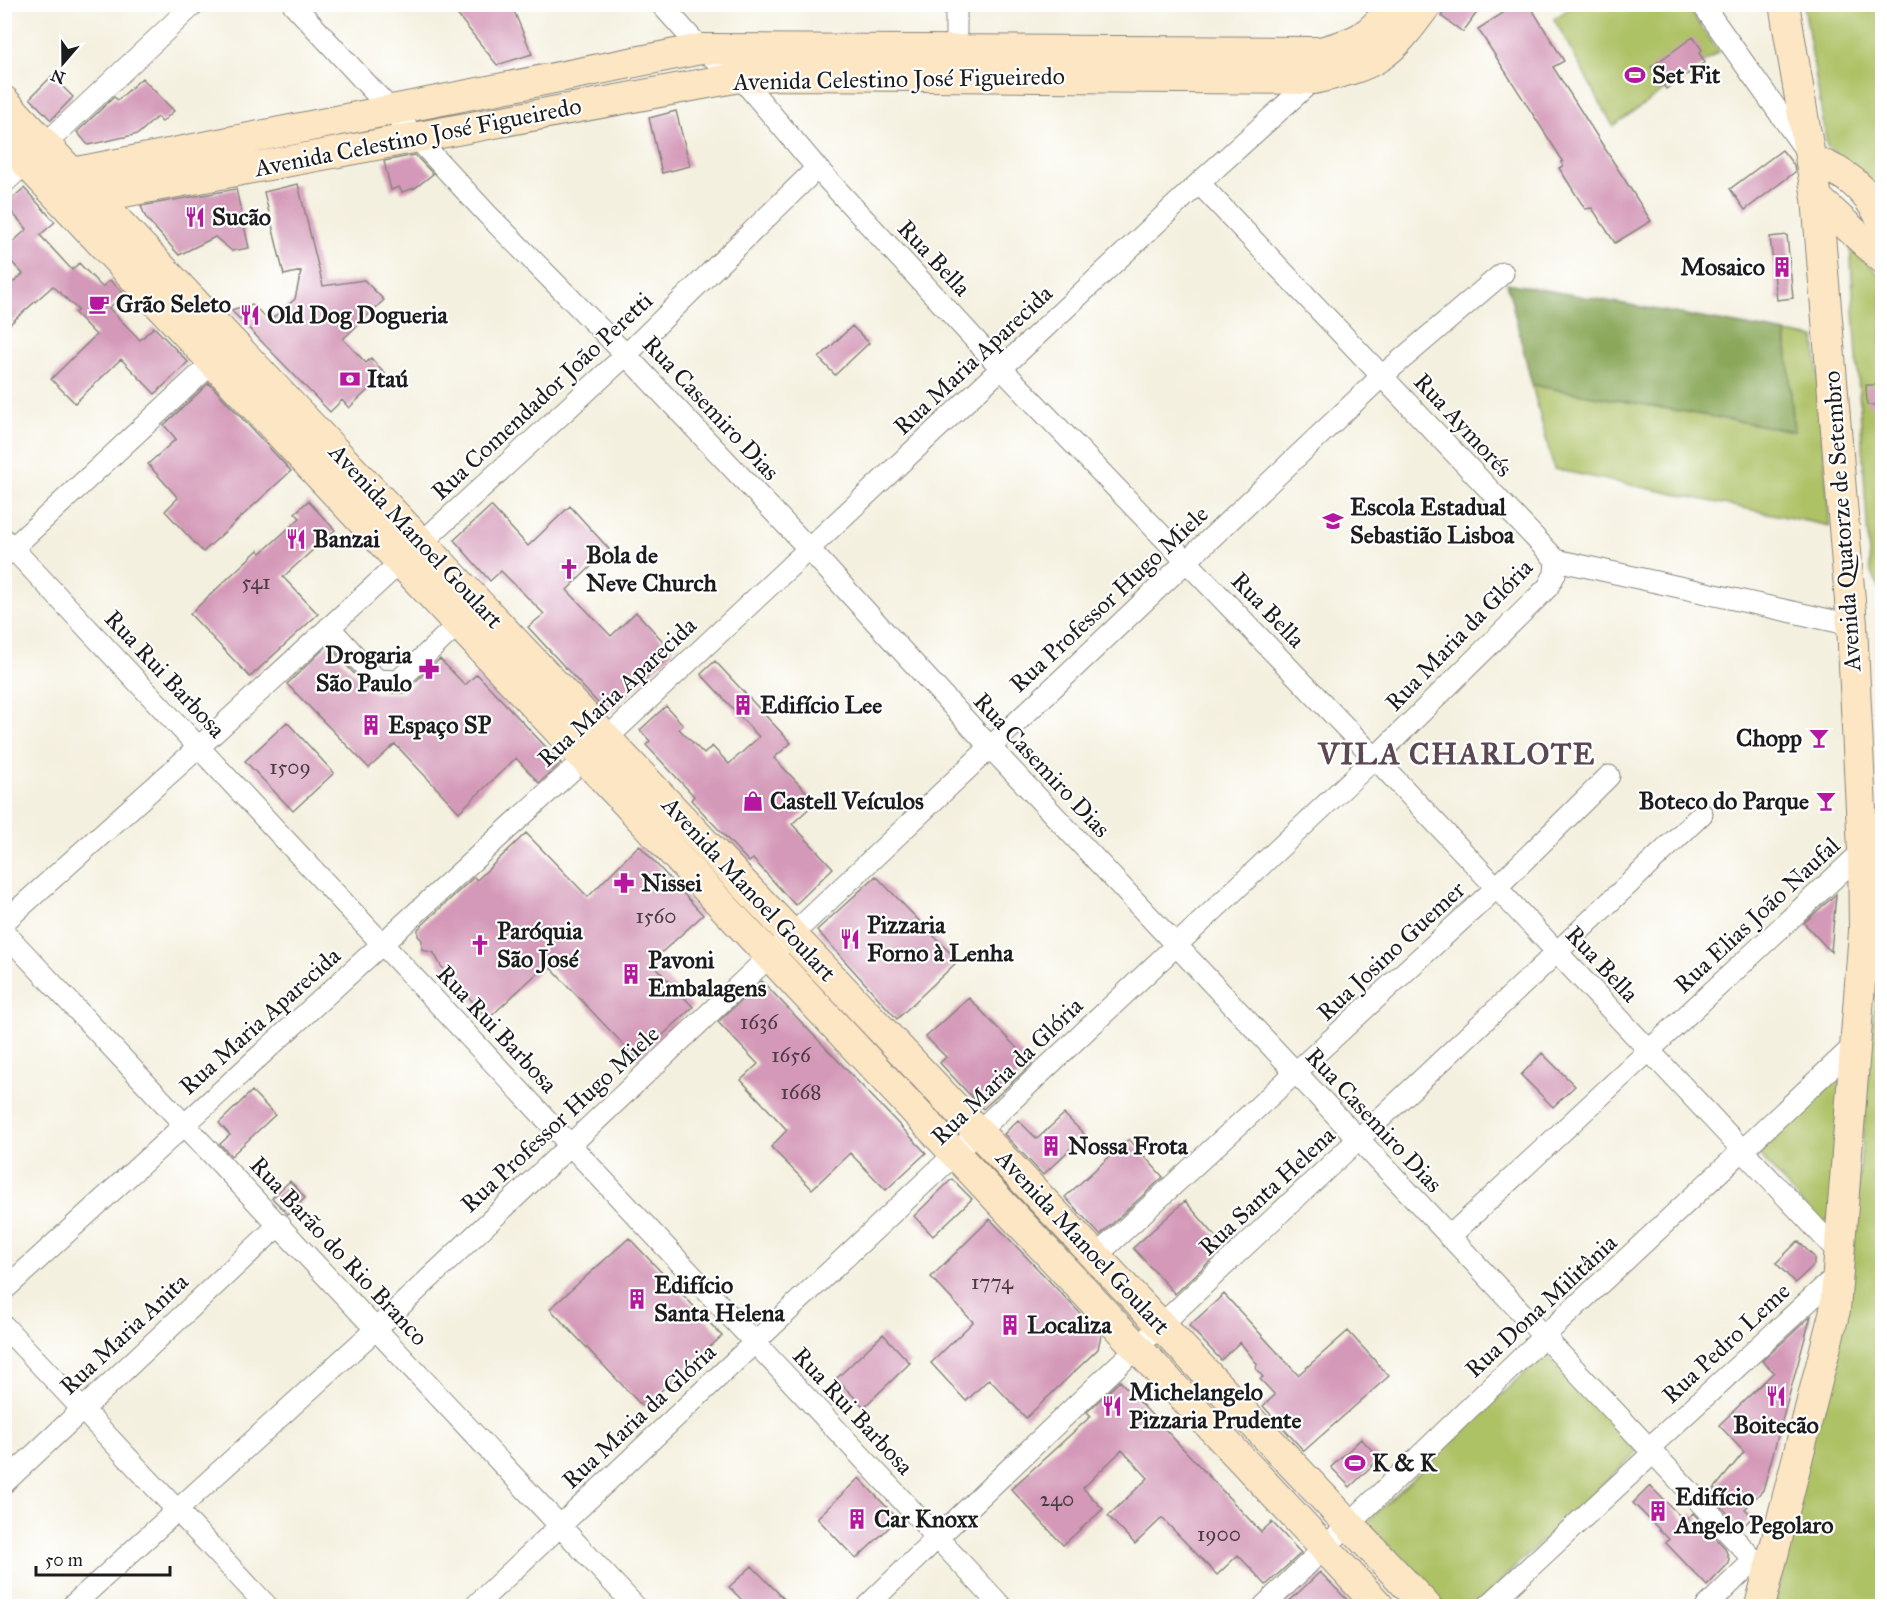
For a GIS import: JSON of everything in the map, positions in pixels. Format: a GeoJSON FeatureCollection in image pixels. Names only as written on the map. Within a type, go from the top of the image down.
{"type":"FeatureCollection","features":[{"type":"Feature","properties":{"kind":"street"},"geometry":{"type":"LineString","coordinates":[[4,183],[194,4]]}},
{"type":"Feature","properties":{"kind":"street","name":"Rua Casemiro Dias"},"geometry":{"type":"LineString","coordinates":[[293,4],[415,137],[626,355],[809,549],[990,747],[1543,1337],[1763,1563]]}},
{"type":"Feature","properties":{"kind":"street","name":"Rua Bella"},"geometry":{"type":"LineString","coordinates":[[660,4],[701,49],[740,77],[817,168],[1002,369],[1375,758],[1743,1152],[1838,1264]]}},
{"type":"Feature","properties":{"kind":"street"},"geometry":{"type":"LineString","coordinates":[[956,4],[956,63]]}},
{"type":"Feature","properties":{"kind":"street"},"geometry":{"type":"LineString","coordinates":[[1702,4],[1815,182],[1882,258]]}},
{"type":"Feature","properties":{"kind":"street","name":"Avenida Quatorze de Setembro"},"geometry":{"type":"LineString","coordinates":[[1760,1606],[1763,1563],[1835,1310],[1864,931],[1863,851],[1852,626],[1815,182],[1784,4]]}},
{"type":"Feature","properties":{"kind":"street","name":"Avenida Celestino José Figueiredo"},"geometry":{"type":"LineString","coordinates":[[72,173],[701,49],[1314,79],[1361,68],[1390,51],[1411,7]]}},
{"type":"Feature","properties":{"kind":"street","name":"Avenida Celestino José Figueiredo"},"geometry":{"type":"LineString","coordinates":[[66,203],[740,77],[956,63],[1320,52],[1348,45],[1411,7]]}},
{"type":"Feature","properties":{"kind":"street","name":"Rua Maria Aparecida"},"geometry":{"type":"LineString","coordinates":[[4,1290],[607,738],[1198,183],[1314,79]]}},
{"type":"Feature","properties":{"kind":"street","name":"Avenida Manoel Goulart"},"geometry":{"type":"LineString","coordinates":[[4,101],[66,203],[214,360],[399,563],[1378,1606]]}},
{"type":"Feature","properties":{"kind":"street","name":"Avenida Manoel Goulart"},"geometry":{"type":"LineString","coordinates":[[4,139],[72,173],[1426,1606]]}},
{"type":"Feature","properties":{"kind":"street","name":"Rua Comendador João Peretti"},"geometry":{"type":"LineString","coordinates":[[4,922],[199,747],[626,355],[817,168]]}},
{"type":"Feature","properties":{"kind":"street"},"geometry":{"type":"LineString","coordinates":[[66,203],[72,173]]}},
{"type":"Feature","properties":{"kind":"street"},"geometry":{"type":"LineString","coordinates":[[1815,182],[1852,179],[1871,199],[1882,220]]}},
{"type":"Feature","properties":{"kind":"street"},"geometry":{"type":"LineString","coordinates":[[1815,182],[1854,197],[1868,210],[1882,236]]}},
{"type":"Feature","properties":{"kind":"street","name":"Rua Aymorés"},"geometry":{"type":"LineString","coordinates":[[1198,183],[1556,560]]}},
{"type":"Feature","properties":{"kind":"street","name":"Rua Professor Hugo Miele"},"geometry":{"type":"LineString","coordinates":[[72,1606],[376,1329],[1382,376],[1503,273]]}},
{"type":"Feature","properties":{"kind":"street"},"geometry":{"type":"LineString","coordinates":[[7,548],[214,360]]}},
{"type":"Feature","properties":{"kind":"street","name":"Rua Rui Barbosa"},"geometry":{"type":"LineString","coordinates":[[7,548],[199,747],[1001,1606]]}},
{"type":"Feature","properties":{"kind":"street"},"geometry":{"type":"LineString","coordinates":[[1556,560],[1852,626]]}},
{"type":"Feature","properties":{"kind":"street","name":"Rua Maria da Glória"},"geometry":{"type":"LineString","coordinates":[[475,1606],[1375,758],[1548,587],[1555,574],[1556,560]]}},
{"type":"Feature","properties":{"kind":"street"},"geometry":{"type":"LineString","coordinates":[[329,627],[377,680],[398,681],[457,625]]}},
{"type":"Feature","properties":{"kind":"street","name":"Rua Josino Guemer"},"geometry":{"type":"LineString","coordinates":[[1096,1256],[1297,1074],[1496,888],[1609,776]]}},
{"type":"Feature","properties":{"kind":"street","name":"Rua Santa Helena"},"geometry":{"type":"LineString","coordinates":[[867,1606],[1161,1324],[1359,1141],[1702,814]]}},
{"type":"Feature","properties":{"kind":"street","name":"Rua Elias João Naufal"},"geometry":{"type":"LineString","coordinates":[[1449,1237],[1863,851]]}},
{"type":"Feature","properties":{"kind":"street","name":"Rua Barão do Rio Branco"},"geometry":{"type":"LineString","coordinates":[[4,932],[280,1224],[635,1606]]}},
{"type":"Feature","properties":{"kind":"street","name":"Rua Dona Militânia"},"geometry":{"type":"LineString","coordinates":[[1264,1606],[1543,1337],[1855,1045]]}},
{"type":"Feature","properties":{"kind":"street","name":"Rua Maria Anita"},"geometry":{"type":"LineString","coordinates":[[4,1483],[280,1224]]}},
{"type":"Feature","properties":{"kind":"street","name":"Rua Pedro Leme"},"geometry":{"type":"LineString","coordinates":[[1488,1606],[1651,1450],[1838,1264]]}},
{"type":"Feature","properties":{"kind":"street"},"geometry":{"type":"LineString","coordinates":[[4,1326],[267,1606]]}},
{"type":"Feature","properties":{"kind":"street"},"geometry":{"type":"LineString","coordinates":[[1707,1606],[1763,1563]]}},
{"type":"Feature","properties":{"kind":"green space","name":"Set Fit"},"geometry":{"type":"Polygon","coordinates":[[[1574,5],[1686,5],[1719,52],[1613,126],[1554,19],[1574,5]]]}},
{"type":"Feature","properties":{"kind":"green space"},"geometry":{"type":"Polygon","coordinates":[[[1804,5],[1882,5],[1882,202],[1876,190],[1827,146],[1804,5]]]}},
{"type":"Feature","properties":{"kind":"green space"},"geometry":{"type":"Polygon","coordinates":[[[1850,243],[1882,278],[1882,592],[1871,573],[1869,556],[1850,243]]]}},
{"type":"Feature","properties":{"kind":"green space"},"geometry":{"type":"Polygon","coordinates":[[[1507,283],[1786,333],[1794,431],[1532,385],[1507,283]]]}},
{"type":"Feature","properties":{"kind":"green space"},"geometry":{"type":"Polygon","coordinates":[[[1786,333],[1815,338],[1830,526],[1554,469],[1532,385],[1794,431],[1786,333]]]}},
{"type":"Feature","properties":{"kind":"green space"},"geometry":{"type":"Polygon","coordinates":[[[1882,921],[1882,1606],[1774,1606],[1852,1254],[1882,921]]]}},
{"type":"Feature","properties":{"kind":"green space"},"geometry":{"type":"Polygon","coordinates":[[[1842,1074],[1831,1214],[1827,1221],[1819,1223],[1758,1153],[1842,1074]]]}},
{"type":"Feature","properties":{"kind":"green space"},"geometry":{"type":"Polygon","coordinates":[[[1545,1353],[1638,1451],[1474,1606],[1446,1606],[1366,1523],[1545,1353]]]}},
{"type":"Feature","properties":{"kind":"building"},"geometry":{"type":"Polygon","coordinates":[[[449,4],[511,4],[532,54],[497,65],[449,4]]]}},
{"type":"Feature","properties":{"kind":"building"},"geometry":{"type":"Polygon","coordinates":[[[1450,4],[1483,4],[1463,32],[1441,16],[1450,4]]]}},
{"type":"Feature","properties":{"kind":"building"},"geometry":{"type":"Polygon","coordinates":[[[1517,4],[1529,4],[1564,61],[1553,67],[1651,221],[1615,243],[1592,208],[1585,209],[1559,168],[1563,166],[1561,162],[1563,161],[1478,29],[1517,4]]]}},
{"type":"Feature","properties":{"kind":"building"},"geometry":{"type":"Polygon","coordinates":[[[1693,37],[1702,50],[1699,53],[1705,62],[1666,89],[1651,67],[1693,37]]]}},
{"type":"Feature","properties":{"kind":"building"},"geometry":{"type":"Polygon","coordinates":[[[52,76],[73,97],[51,120],[30,98],[52,76]]]}},
{"type":"Feature","properties":{"kind":"building"},"geometry":{"type":"Polygon","coordinates":[[[142,78],[174,111],[162,122],[157,117],[138,134],[88,145],[77,132],[114,97],[118,100],[142,78]]]}},
{"type":"Feature","properties":{"kind":"building"},"geometry":{"type":"Polygon","coordinates":[[[676,111],[690,166],[662,173],[649,118],[676,111]]]}},
{"type":"Feature","properties":{"kind":"building"},"geometry":{"type":"Polygon","coordinates":[[[1782,150],[1794,165],[1795,172],[1745,210],[1730,189],[1782,150]]]}},
{"type":"Feature","properties":{"kind":"building"},"geometry":{"type":"Polygon","coordinates":[[[415,155],[433,174],[415,188],[402,192],[399,187],[391,190],[384,161],[415,155]]]}},
{"type":"Feature","properties":{"kind":"building"},"geometry":{"type":"Polygon","coordinates":[[[298,184],[323,286],[364,280],[384,300],[343,339],[366,363],[371,358],[385,374],[349,408],[342,400],[330,412],[231,310],[252,304],[269,321],[295,299],[301,271],[284,275],[264,192],[298,184]]]}},
{"type":"Feature","properties":{"kind":"building"},"geometry":{"type":"Polygon","coordinates":[[[24,188],[55,222],[40,235],[72,270],[79,263],[102,287],[110,280],[124,294],[109,308],[140,340],[154,327],[188,362],[155,394],[121,359],[75,403],[51,379],[96,335],[75,313],[78,310],[53,286],[4,329],[4,290],[23,274],[4,254],[4,250],[27,229],[5,205],[24,188]]]}},
{"type":"Feature","properties":{"kind":"building"},"geometry":{"type":"Polygon","coordinates":[[[236,189],[249,248],[232,251],[215,237],[179,255],[146,218],[141,206],[236,189]]]}},
{"type":"Feature","properties":{"kind":"building","name":"Mosaico"},"geometry":{"type":"Polygon","coordinates":[[[1787,235],[1793,298],[1777,300],[1770,237],[1787,235]]]}},
{"type":"Feature","properties":{"kind":"building"},"geometry":{"type":"Polygon","coordinates":[[[852,326],[869,343],[835,375],[819,358],[852,326]]]}},
{"type":"Feature","properties":{"kind":"building"},"geometry":{"type":"Polygon","coordinates":[[[209,383],[291,471],[203,552],[165,511],[178,498],[148,464],[176,439],[164,425],[209,383]]]}},
{"type":"Feature","properties":{"kind":"building"},"geometry":{"type":"Polygon","coordinates":[[[1866,385],[1882,385],[1882,405],[1867,405],[1866,385]]]}},
{"type":"Feature","properties":{"kind":"building"},"geometry":{"type":"Polygon","coordinates":[[[308,501],[335,530],[283,577],[318,614],[250,677],[190,614],[258,550],[261,553],[300,518],[295,513],[308,501]]]}},
{"type":"Feature","properties":{"kind":"building"},"geometry":{"type":"Polygon","coordinates":[[[491,506],[528,546],[570,506],[609,549],[567,590],[611,636],[636,612],[673,652],[608,714],[528,627],[544,614],[501,571],[490,581],[454,540],[491,506]]]}},
{"type":"Feature","properties":{"kind":"building"},"geometry":{"type":"Polygon","coordinates":[[[328,645],[368,689],[376,693],[403,693],[440,659],[465,685],[477,674],[561,763],[539,783],[516,758],[459,812],[395,744],[369,768],[287,684],[328,645]]]}},
{"type":"Feature","properties":{"kind":"building"},"geometry":{"type":"Polygon","coordinates":[[[715,661],[791,743],[774,758],[816,802],[792,824],[833,868],[795,905],[753,859],[749,862],[691,800],[694,796],[646,745],[650,741],[640,730],[666,706],[683,725],[679,729],[704,754],[712,746],[729,764],[759,737],[701,674],[715,661]]]}},
{"type":"Feature","properties":{"kind":"building"},"geometry":{"type":"Polygon","coordinates":[[[287,722],[334,773],[293,811],[245,761],[287,722]]]}},
{"type":"Feature","properties":{"kind":"building"},"geometry":{"type":"Polygon","coordinates":[[[526,833],[588,897],[639,845],[703,915],[651,962],[693,1007],[637,1059],[547,964],[488,1019],[441,966],[434,953],[422,950],[422,940],[418,936],[418,929],[474,877],[477,880],[526,833]]]}},
{"type":"Feature","properties":{"kind":"building"},"geometry":{"type":"Polygon","coordinates":[[[876,876],[958,961],[897,1019],[817,930],[876,876]]]}},
{"type":"Feature","properties":{"kind":"building"},"geometry":{"type":"Polygon","coordinates":[[[1836,894],[1831,952],[1804,923],[1836,894]]]}},
{"type":"Feature","properties":{"kind":"building"},"geometry":{"type":"Polygon","coordinates":[[[762,981],[926,1153],[886,1190],[850,1153],[812,1189],[771,1147],[787,1130],[741,1080],[758,1064],[718,1022],[762,981]]]}},
{"type":"Feature","properties":{"kind":"building"},"geometry":{"type":"Polygon","coordinates":[[[969,998],[1032,1064],[983,1109],[940,1063],[946,1057],[926,1037],[969,998]]]}},
{"type":"Feature","properties":{"kind":"building"},"geometry":{"type":"Polygon","coordinates":[[[1542,1053],[1575,1086],[1553,1107],[1521,1075],[1542,1053]]]}},
{"type":"Feature","properties":{"kind":"building"},"geometry":{"type":"Polygon","coordinates":[[[252,1091],[275,1115],[231,1156],[220,1144],[230,1135],[219,1123],[252,1091]]]}},
{"type":"Feature","properties":{"kind":"building","name":"Nossa Frota"},"geometry":{"type":"Polygon","coordinates":[[[1064,1114],[1085,1135],[1043,1175],[1004,1134],[1018,1120],[1037,1139],[1064,1114]]]}},
{"type":"Feature","properties":{"kind":"building"},"geometry":{"type":"Polygon","coordinates":[[[1129,1139],[1163,1177],[1100,1235],[1065,1197],[1129,1139]]]}},
{"type":"Feature","properties":{"kind":"building"},"geometry":{"type":"Polygon","coordinates":[[[952,1179],[972,1199],[933,1236],[914,1216],[952,1179]]]}},
{"type":"Feature","properties":{"kind":"building"},"geometry":{"type":"Polygon","coordinates":[[[290,1181],[305,1198],[288,1214],[272,1198],[290,1181]]]}},
{"type":"Feature","properties":{"kind":"building"},"geometry":{"type":"Polygon","coordinates":[[[1185,1201],[1225,1247],[1175,1294],[1133,1248],[1185,1201]]]}},
{"type":"Feature","properties":{"kind":"building"},"geometry":{"type":"Polygon","coordinates":[[[990,1219],[1101,1335],[1098,1349],[1026,1418],[989,1379],[966,1401],[931,1363],[973,1322],[931,1277],[990,1219]]]}},
{"type":"Feature","properties":{"kind":"building"},"geometry":{"type":"Polygon","coordinates":[[[629,1238],[722,1336],[643,1407],[550,1309],[629,1238]]]}},
{"type":"Feature","properties":{"kind":"building"},"geometry":{"type":"Polygon","coordinates":[[[1798,1241],[1814,1257],[1814,1265],[1795,1283],[1776,1263],[1798,1241]]]}},
{"type":"Feature","properties":{"kind":"building"},"geometry":{"type":"Polygon","coordinates":[[[1224,1294],[1298,1375],[1348,1331],[1389,1376],[1304,1451],[1263,1406],[1275,1395],[1260,1379],[1263,1377],[1256,1369],[1257,1364],[1240,1342],[1221,1360],[1189,1326],[1224,1294]]]}},
{"type":"Feature","properties":{"kind":"building"},"geometry":{"type":"Polygon","coordinates":[[[1811,1316],[1763,1490],[1745,1509],[1753,1517],[1741,1528],[1710,1494],[1744,1452],[1719,1425],[1774,1372],[1762,1361],[1811,1316]]]}},
{"type":"Feature","properties":{"kind":"building"},"geometry":{"type":"Polygon","coordinates":[[[883,1334],[910,1363],[864,1407],[836,1379],[883,1334]]]}},
{"type":"Feature","properties":{"kind":"building"},"geometry":{"type":"Polygon","coordinates":[[[1120,1381],[1261,1532],[1272,1522],[1301,1553],[1266,1585],[1238,1555],[1217,1575],[1162,1518],[1135,1544],[1108,1516],[1148,1478],[1122,1450],[1083,1488],[1103,1509],[1063,1545],[1011,1489],[1091,1416],[1087,1412],[1120,1381]]]}},
{"type":"Feature","properties":{"kind":"building"},"geometry":{"type":"Polygon","coordinates":[[[1361,1439],[1380,1458],[1350,1487],[1331,1467],[1361,1439]]]}},
{"type":"Feature","properties":{"kind":"building","name":"Car Knoxx"},"geometry":{"type":"Polygon","coordinates":[[[859,1478],[898,1519],[856,1559],[817,1518],[859,1478]]]}},
{"type":"Feature","properties":{"kind":"building"},"geometry":{"type":"Polygon","coordinates":[[[1650,1486],[1685,1521],[1693,1513],[1725,1548],[1729,1559],[1727,1565],[1707,1586],[1666,1543],[1669,1539],[1633,1503],[1650,1486]]]}},
{"type":"Feature","properties":{"kind":"building"},"geometry":{"type":"Polygon","coordinates":[[[752,1566],[791,1606],[748,1606],[729,1587],[752,1566]]]}},
{"type":"Feature","properties":{"kind":"building"},"geometry":{"type":"Polygon","coordinates":[[[1320,1572],[1353,1606],[1284,1606],[1298,1593],[1320,1572]]]}},
{"type":"Feature","properties":{"kind":"place","name":"Set Fit"},"geometry":{"type":"Point","coordinates":[1635,75]}},
{"type":"Feature","properties":{"kind":"place","name":"Sucão"},"geometry":{"type":"Point","coordinates":[195,217]}},
{"type":"Feature","properties":{"kind":"place","name":"Mosaico"},"geometry":{"type":"Point","coordinates":[1782,267]}},
{"type":"Feature","properties":{"kind":"place","name":"Grão Seleto"},"geometry":{"type":"Point","coordinates":[99,304]}},
{"type":"Feature","properties":{"kind":"place","name":"Old Dog Dogueria"},"geometry":{"type":"Point","coordinates":[250,315]}},
{"type":"Feature","properties":{"kind":"place","name":"Itaú"},"geometry":{"type":"Point","coordinates":[350,379]}},
{"type":"Feature","properties":{"kind":"place","name":"Escola Estadual Sebastião Lisboa"},"geometry":{"type":"Point","coordinates":[1333,521]}},
{"type":"Feature","properties":{"kind":"place","name":"Banzai"},"geometry":{"type":"Point","coordinates":[296,539]}},
{"type":"Feature","properties":{"kind":"place","name":"Bola de Neve Church"},"geometry":{"type":"Point","coordinates":[569,569]}},
{"type":"Feature","properties":{"kind":"place","name":"Drogaria São Paulo"},"geometry":{"type":"Point","coordinates":[429,669]}},
{"type":"Feature","properties":{"kind":"place","name":"Edifício Lee"},"geometry":{"type":"Point","coordinates":[743,705]}},
{"type":"Feature","properties":{"kind":"place","name":"Espaço SP"},"geometry":{"type":"Point","coordinates":[371,725]}},
{"type":"Feature","properties":{"kind":"place","name":"Chopp"},"geometry":{"type":"Point","coordinates":[1819,738]}},
{"type":"Feature","properties":{"kind":"place","name":"Castell Veículos"},"geometry":{"type":"Point","coordinates":[753,801]}},
{"type":"Feature","properties":{"kind":"place","name":"Boteco do Parque"},"geometry":{"type":"Point","coordinates":[1826,801]}},
{"type":"Feature","properties":{"kind":"place","name":"Nissei"},"geometry":{"type":"Point","coordinates":[624,883]}},
{"type":"Feature","properties":{"kind":"place","name":"Pizzaria Forno à Lenha"},"geometry":{"type":"Point","coordinates":[850,939]}},
{"type":"Feature","properties":{"kind":"place","name":"Paróquia São José"},"geometry":{"type":"Point","coordinates":[480,945]}},
{"type":"Feature","properties":{"kind":"place","name":"Pavoni Embalagens"},"geometry":{"type":"Point","coordinates":[631,974]}},
{"type":"Feature","properties":{"kind":"place","name":"Nossa Frota"},"geometry":{"type":"Point","coordinates":[1051,1146]}},
{"type":"Feature","properties":{"kind":"place","name":"Edifício Santa Helena"},"geometry":{"type":"Point","coordinates":[637,1299]}},
{"type":"Feature","properties":{"kind":"place","name":"Localiza"},"geometry":{"type":"Point","coordinates":[1010,1325]}},
{"type":"Feature","properties":{"kind":"place","name":"Boitecão"},"geometry":{"type":"Point","coordinates":[1776,1396]}},
{"type":"Feature","properties":{"kind":"place","name":"Michelangelo Pizzaria Prudente"},"geometry":{"type":"Point","coordinates":[1112,1406]}},
{"type":"Feature","properties":{"kind":"place","name":"K & K"},"geometry":{"type":"Point","coordinates":[1355,1463]}},
{"type":"Feature","properties":{"kind":"place","name":"Edifício Angelo Pegolaro"},"geometry":{"type":"Point","coordinates":[1658,1511]}},
{"type":"Feature","properties":{"kind":"place","name":"Car Knoxx"},"geometry":{"type":"Point","coordinates":[857,1519]}},
{"type":"Feature","properties":{"kind":"district","name":"VILA CHARLOTE"},"geometry":{"type":"Point","coordinates":[1457,754]}}]}
